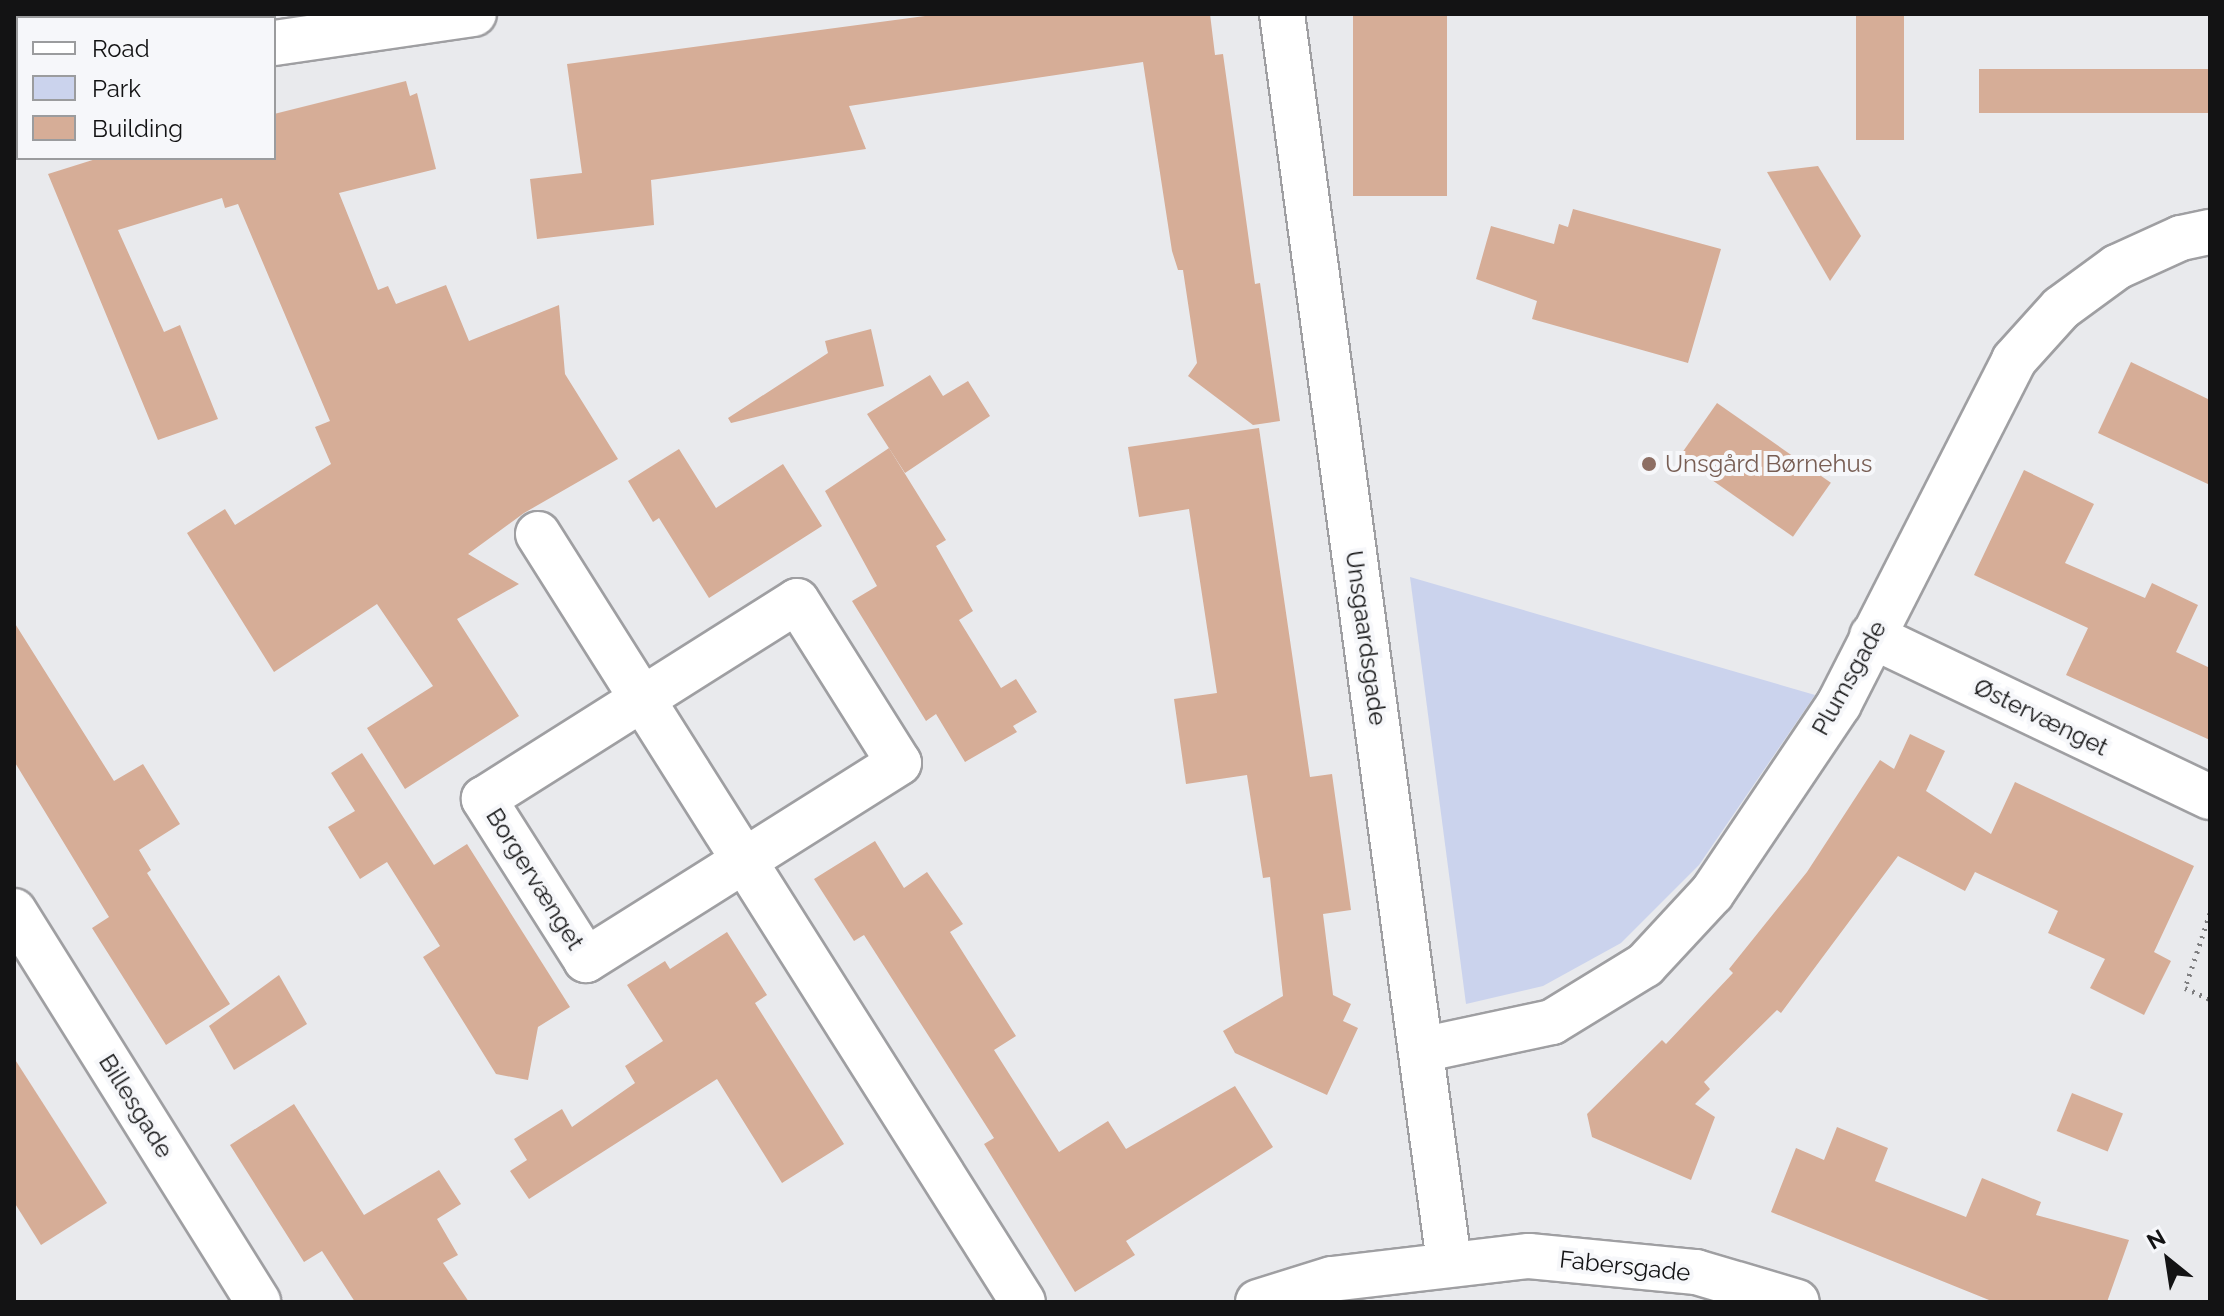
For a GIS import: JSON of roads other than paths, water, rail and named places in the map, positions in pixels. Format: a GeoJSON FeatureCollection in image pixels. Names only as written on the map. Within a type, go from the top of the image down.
{"type":"FeatureCollection","features":[{"type":"Feature","properties":{"kind":"street"},"geometry":{"type":"LineString","coordinates":[[276,43],[474,14]]}},
{"type":"Feature","properties":{"kind":"street","name":"Unsgaardsgade"},"geometry":{"type":"LineString","coordinates":[[1282,14],[1449,1262]]}},
{"type":"Feature","properties":{"kind":"street","name":"Plumsgade"},"geometry":{"type":"LineString","coordinates":[[1421,1050],[1552,1022],[1645,965],[1712,893],[1839,704],[2014,360],[2061,308],[2117,267],[2181,238],[2210,232]]}},
{"type":"Feature","properties":{"kind":"street"},"geometry":{"type":"LineString","coordinates":[[538,534],[1023,1302]]}},
{"type":"Feature","properties":{"kind":"street","name":"Borgervænget"},"geometry":{"type":"LineString","coordinates":[[797,601],[899,763],[586,960],[484,799],[642,699],[797,601]]}},
{"type":"Feature","properties":{"kind":"street","name":"Østervænget"},"geometry":{"type":"LineString","coordinates":[[1872,636],[2210,797]]}},
{"type":"Feature","properties":{"kind":"street","name":"Billesgade"},"geometry":{"type":"LineString","coordinates":[[14,911],[258,1302]]}},
{"type":"Feature","properties":{"kind":"street","name":"Fabersgade"},"geometry":{"type":"LineString","coordinates":[[1258,1302],[1332,1279],[1449,1262],[1529,1256],[1599,1260],[1696,1272],[1797,1302]]}},
{"type":"Feature","properties":{"kind":"place","name":"Unsgård Børnehus"},"geometry":{"type":"Point","coordinates":[1649,464]}}]}
